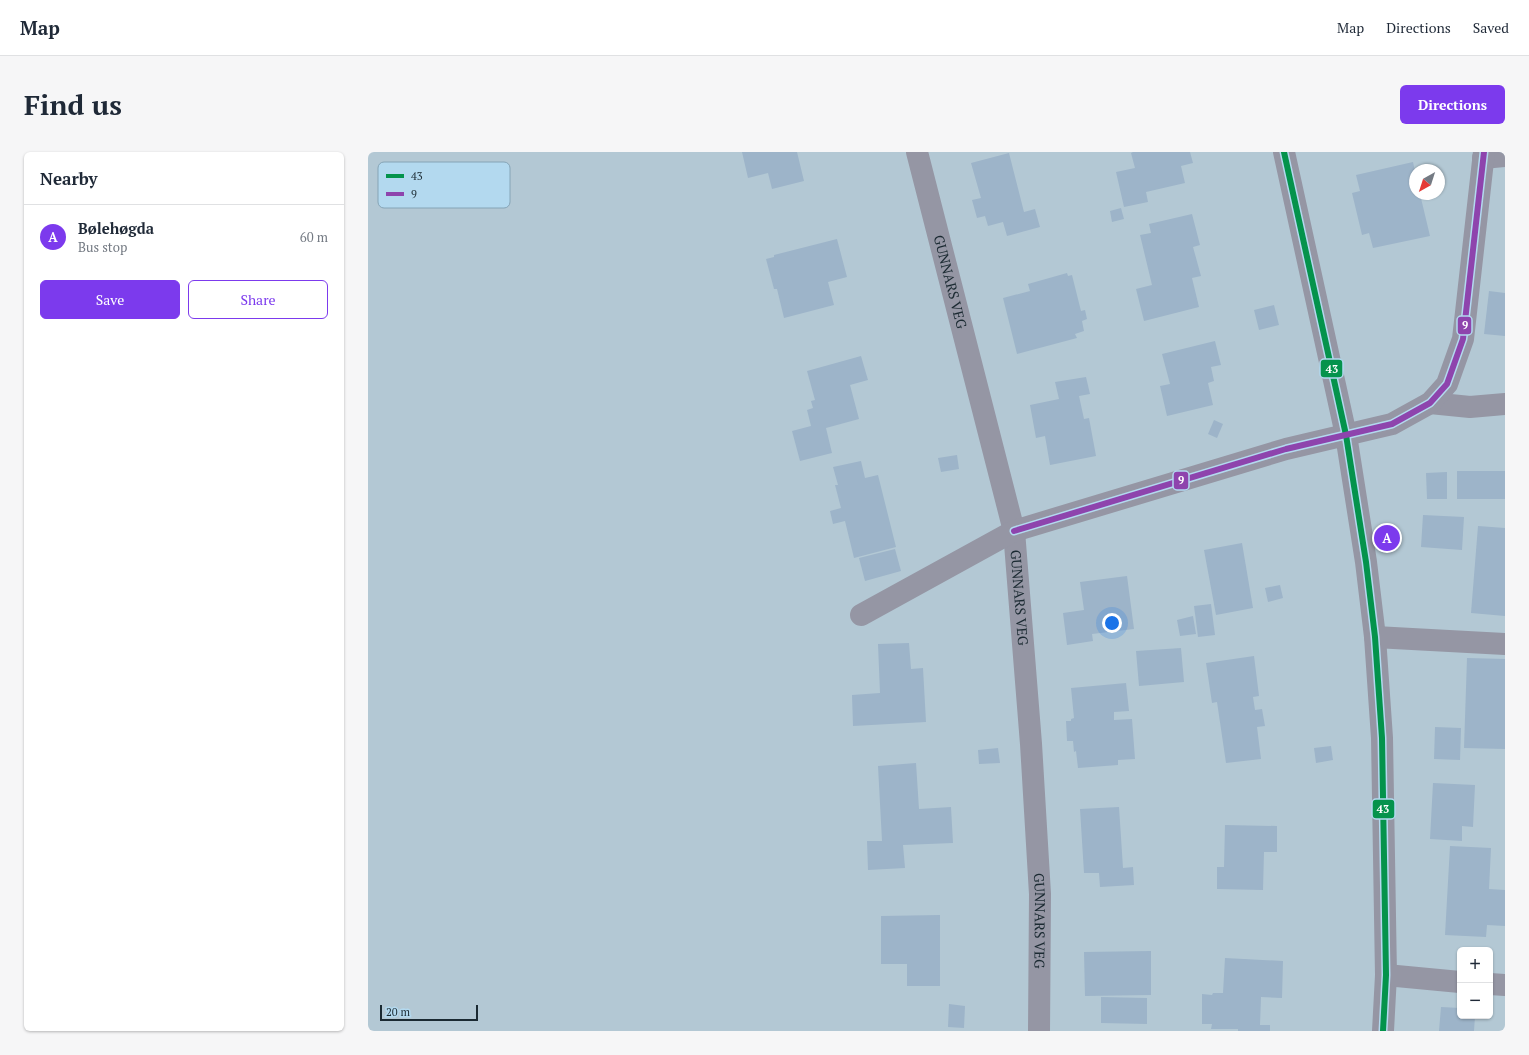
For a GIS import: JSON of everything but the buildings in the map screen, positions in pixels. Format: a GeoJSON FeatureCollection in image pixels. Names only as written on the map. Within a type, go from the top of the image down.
{"type":"FeatureCollection","features":[{"type":"Feature","properties":{"kind":"street","name":"GUNNARS VEG"},"geometry":{"type":"LineString","coordinates":[[917,152],[1014,531],[1031,744],[1040,894],[1038,1031]]}},
{"type":"Feature","properties":{"kind":"street"},"geometry":{"type":"LineString","coordinates":[[1284,152],[1346,435],[1366,562],[1375,637],[1382,738],[1386,975],[1383,1031]]}},
{"type":"Feature","properties":{"kind":"street"},"geometry":{"type":"LineString","coordinates":[[861,615],[1014,531],[1286,449],[1392,424],[1430,403],[1446,384],[1463,339],[1483,155],[1505,156]]}},
{"type":"Feature","properties":{"kind":"street"},"geometry":{"type":"LineString","coordinates":[[1430,403],[1470,408],[1505,404]]}},
{"type":"Feature","properties":{"kind":"street"},"geometry":{"type":"LineString","coordinates":[[1375,637],[1505,644]]}},
{"type":"Feature","properties":{"kind":"street"},"geometry":{"type":"LineString","coordinates":[[1386,975],[1457,982]]}},
{"type":"Feature","properties":{"kind":"street"},"geometry":{"type":"LineString","coordinates":[[1493,984],[1505,985]]}},
{"type":"Feature","properties":{"kind":"transit line","name":"43"},"geometry":{"type":"LineString","coordinates":[[1284,152],[1346,435],[1366,562],[1375,637],[1382,738],[1386,975],[1383,1031]]}},
{"type":"Feature","properties":{"kind":"transit line","name":"9"},"geometry":{"type":"LineString","coordinates":[[1014,531],[1286,449],[1392,424],[1430,403],[1447,384],[1463,339],[1484,152]]}},
{"type":"Feature","properties":{"kind":"place","name":"Bølehøgda"},"geometry":{"type":"Point","coordinates":[1387,538]}}]}
